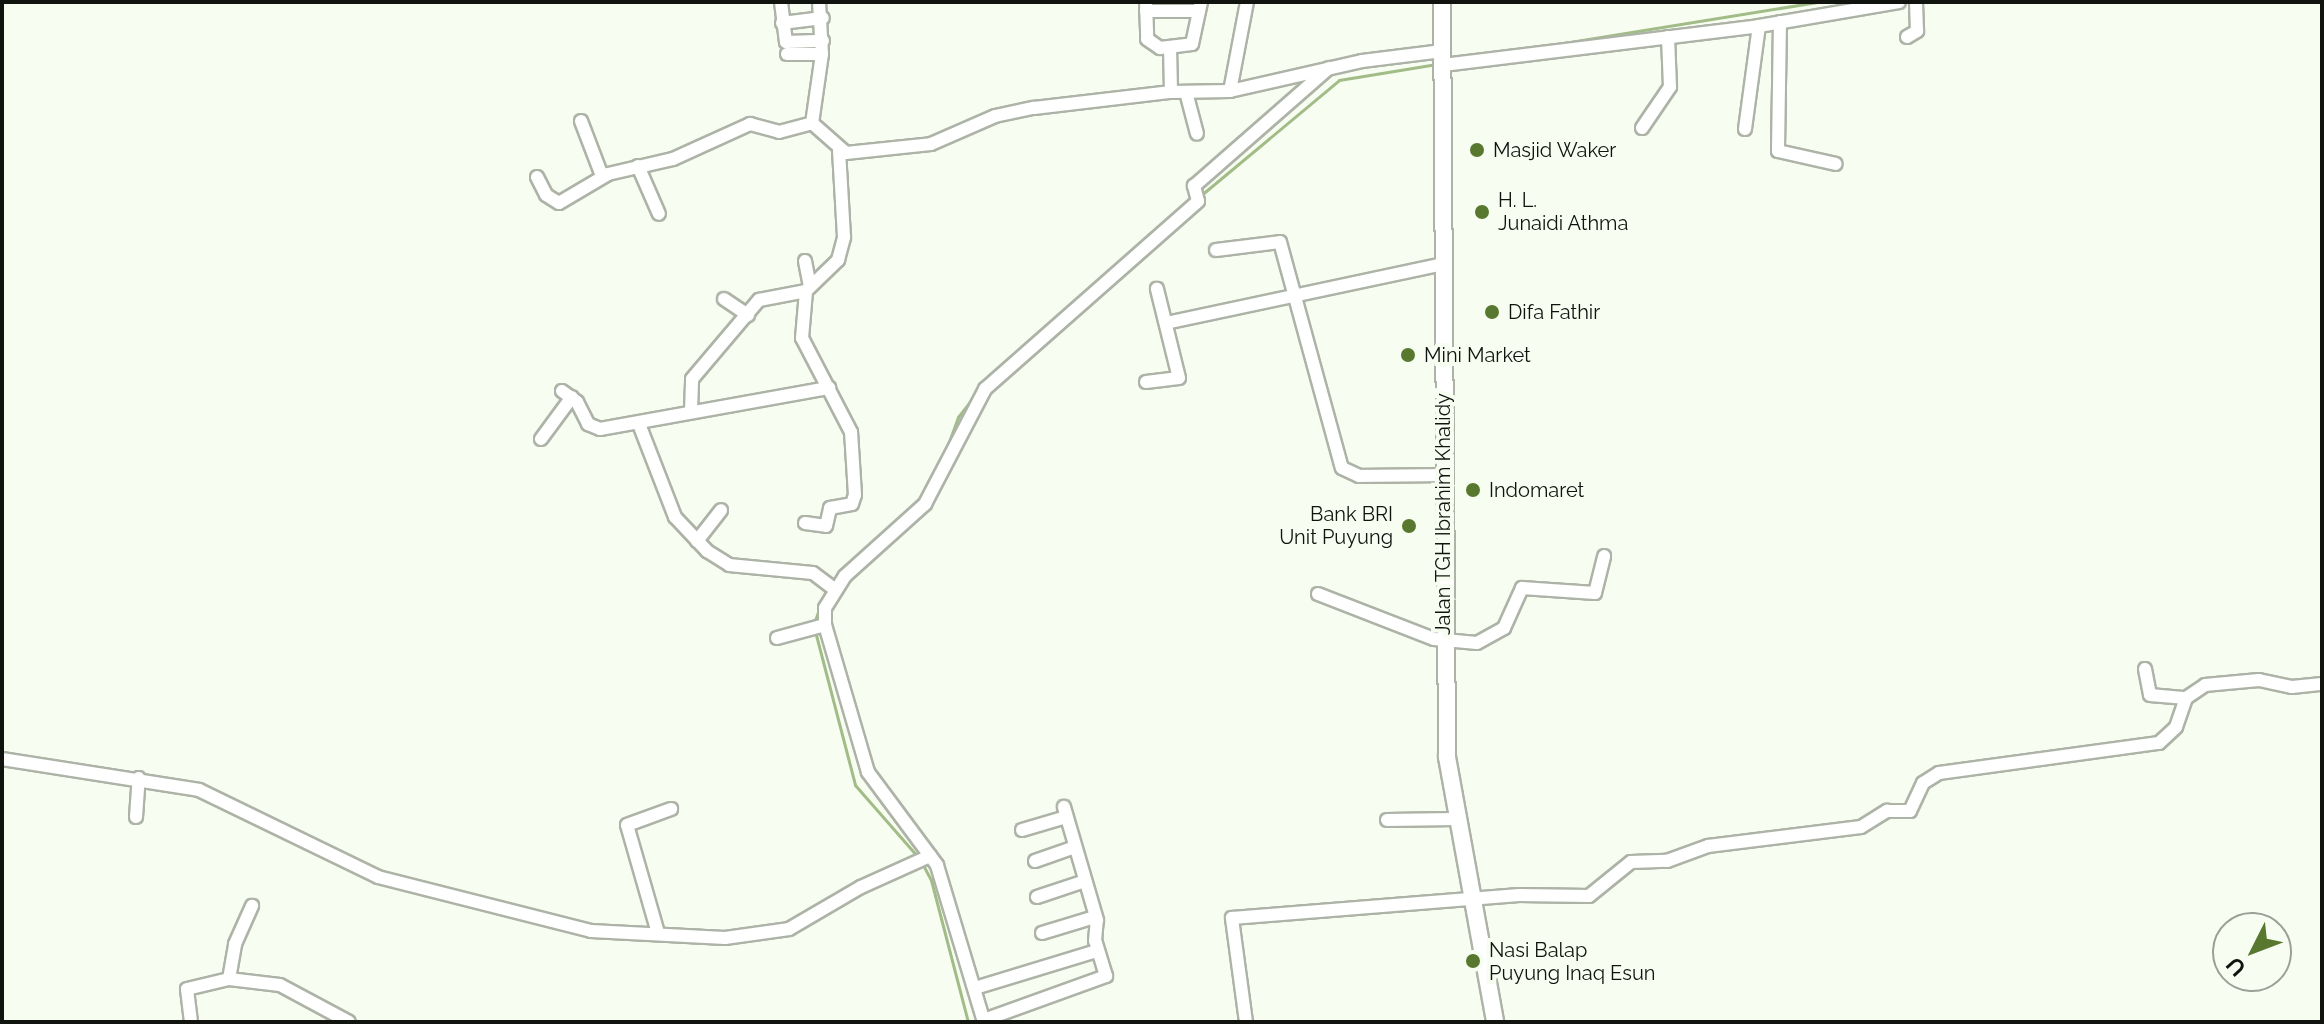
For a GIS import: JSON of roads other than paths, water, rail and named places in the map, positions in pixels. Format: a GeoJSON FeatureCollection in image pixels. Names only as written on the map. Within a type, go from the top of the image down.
{"type":"FeatureCollection","features":[{"type":"Feature","properties":{"kind":"main road","name":"Jalan TGH Ibrahim Khalidy"},"geometry":{"type":"LineString","coordinates":[[1442,2],[1443,641],[1456,819],[1495,1022]]}},
{"type":"Feature","properties":{"kind":"street"},"geometry":{"type":"LineString","coordinates":[[781,2],[788,70]]}},
{"type":"Feature","properties":{"kind":"street"},"geometry":{"type":"LineString","coordinates":[[812,123],[822,48],[823,18],[819,2]]}},
{"type":"Feature","properties":{"kind":"street"},"geometry":{"type":"LineString","coordinates":[[1230,91],[1247,2]]}},
{"type":"Feature","properties":{"kind":"street"},"geometry":{"type":"LineString","coordinates":[[839,151],[906,150],[1013,112],[1171,92],[1230,91],[1329,68],[1759,26],[1899,2]]}},
{"type":"Feature","properties":{"kind":"street"},"geometry":{"type":"LineString","coordinates":[[1907,37],[1917,31],[1916,2]]}},
{"type":"Feature","properties":{"kind":"street"},"geometry":{"type":"LineString","coordinates":[[1146,6],[1200,7],[1192,44],[1170,47],[1149,43],[1146,6]]}},
{"type":"Feature","properties":{"kind":"street"},"geometry":{"type":"LineString","coordinates":[[782,23],[823,18]]}},
{"type":"Feature","properties":{"kind":"street"},"geometry":{"type":"LineString","coordinates":[[1780,22],[1777,149],[1783,155],[1836,164]]}},
{"type":"Feature","properties":{"kind":"street"},"geometry":{"type":"LineString","coordinates":[[1745,129],[1759,26]]}},
{"type":"Feature","properties":{"kind":"street"},"geometry":{"type":"LineString","coordinates":[[1642,128],[1670,87],[1668,37]]}},
{"type":"Feature","properties":{"kind":"street"},"geometry":{"type":"LineString","coordinates":[[1170,47],[1171,92]]}},
{"type":"Feature","properties":{"kind":"street"},"geometry":{"type":"LineString","coordinates":[[787,48],[822,48]]}},
{"type":"Feature","properties":{"kind":"street"},"geometry":{"type":"LineString","coordinates":[[1022,830],[1065,812],[1095,917],[1103,980],[984,1021],[947,888],[923,859],[868,772],[818,626],[831,587],[925,504],[985,389],[1329,68]]}},
{"type":"Feature","properties":{"kind":"street"},"geometry":{"type":"LineString","coordinates":[[1186,92],[1197,134]]}},
{"type":"Feature","properties":{"kind":"street"},"geometry":{"type":"LineString","coordinates":[[581,121],[602,176]]}},
{"type":"Feature","properties":{"kind":"street"},"geometry":{"type":"LineString","coordinates":[[537,177],[556,203],[602,176],[673,159],[754,123],[779,132],[812,123]]}},
{"type":"Feature","properties":{"kind":"street"},"geometry":{"type":"LineString","coordinates":[[691,411],[695,375],[762,298],[808,289],[835,265],[843,246],[839,151],[812,123]]}},
{"type":"Feature","properties":{"kind":"street"},"geometry":{"type":"LineString","coordinates":[[638,166],[659,214]]}},
{"type":"Feature","properties":{"kind":"street"},"geometry":{"type":"LineString","coordinates":[[1216,250],[1278,240],[1297,293],[1331,442],[1342,468],[1359,476],[1444,475]]}},
{"type":"Feature","properties":{"kind":"street"},"geometry":{"type":"LineString","coordinates":[[805,261],[808,289],[802,338],[851,432],[855,499],[830,508],[826,526],[805,523]]}},
{"type":"Feature","properties":{"kind":"street"},"geometry":{"type":"LineString","coordinates":[[1166,323],[1443,264]]}},
{"type":"Feature","properties":{"kind":"street"},"geometry":{"type":"LineString","coordinates":[[1146,382],[1179,378],[1157,289]]}},
{"type":"Feature","properties":{"kind":"street"},"geometry":{"type":"LineString","coordinates":[[724,299],[748,315]]}},
{"type":"Feature","properties":{"kind":"street"},"geometry":{"type":"LineString","coordinates":[[541,439],[567,394],[591,427],[639,424],[691,411],[829,388]]}},
{"type":"Feature","properties":{"kind":"street"},"geometry":{"type":"LineString","coordinates":[[639,424],[675,517],[697,541],[729,565],[813,573],[831,587]]}},
{"type":"Feature","properties":{"kind":"street"},"geometry":{"type":"LineString","coordinates":[[697,541],[721,510]]}},
{"type":"Feature","properties":{"kind":"street"},"geometry":{"type":"LineString","coordinates":[[1318,594],[1443,641],[1492,638],[1515,612],[1522,588],[1595,593],[1604,556]]}},
{"type":"Feature","properties":{"kind":"street"},"geometry":{"type":"LineString","coordinates":[[777,638],[818,626]]}},
{"type":"Feature","properties":{"kind":"street"},"geometry":{"type":"LineString","coordinates":[[2145,669],[2150,695],[2186,698],[2213,683],[2322,684]]}},
{"type":"Feature","properties":{"kind":"street"},"geometry":{"type":"LineString","coordinates":[[1246,1022],[1231,918],[1470,898],[1589,896],[1631,862],[1667,861],[1708,846],[1867,826],[1886,812],[1911,811],[1923,783],[1939,773],[2159,743],[2176,727],[2186,698]]}},
{"type":"Feature","properties":{"kind":"street"},"geometry":{"type":"LineString","coordinates":[[2,759],[139,778],[206,793],[346,864],[414,890],[581,930],[725,938],[789,929],[923,859]]}},
{"type":"Feature","properties":{"kind":"street"},"geometry":{"type":"LineString","coordinates":[[136,817],[139,778]]}},
{"type":"Feature","properties":{"kind":"street"},"geometry":{"type":"LineString","coordinates":[[658,933],[627,825],[671,809]]}},
{"type":"Feature","properties":{"kind":"street"},"geometry":{"type":"LineString","coordinates":[[1387,820],[1456,819]]}},
{"type":"Feature","properties":{"kind":"street"},"geometry":{"type":"LineString","coordinates":[[1035,861],[1075,847]]}},
{"type":"Feature","properties":{"kind":"street"},"geometry":{"type":"LineString","coordinates":[[1037,897],[1085,881]]}},
{"type":"Feature","properties":{"kind":"street"},"geometry":{"type":"LineString","coordinates":[[229,979],[235,944],[252,906]]}},
{"type":"Feature","properties":{"kind":"street"},"geometry":{"type":"LineString","coordinates":[[1042,933],[1095,917]]}},
{"type":"Feature","properties":{"kind":"street"},"geometry":{"type":"LineString","coordinates":[[975,988],[1097,951]]}},
{"type":"Feature","properties":{"kind":"street"},"geometry":{"type":"LineString","coordinates":[[191,1022],[189,987],[229,979],[280,985],[349,1022]]}},
{"type":"Feature","properties":{"kind":"waterway"},"geometry":{"type":"LineString","coordinates":[[1539,47],[1817,2]]}},
{"type":"Feature","properties":{"kind":"waterway"},"geometry":{"type":"LineString","coordinates":[[1200,196],[1339,80],[1437,64]]}},
{"type":"Feature","properties":{"kind":"waterway"},"geometry":{"type":"LineString","coordinates":[[943,458],[958,417],[976,394]]}},
{"type":"Feature","properties":{"kind":"waterway"},"geometry":{"type":"LineString","coordinates":[[814,623],[826,590]]}},
{"type":"Feature","properties":{"kind":"waterway"},"geometry":{"type":"LineString","coordinates":[[815,631],[855,785],[919,858]]}},
{"type":"Feature","properties":{"kind":"waterway"},"geometry":{"type":"LineString","coordinates":[[923,865],[931,880],[968,1022]]}},
{"type":"Feature","properties":{"kind":"place","name":"Masjid Waker"},"geometry":{"type":"Point","coordinates":[1477,150]}},
{"type":"Feature","properties":{"kind":"place","name":"H. L. Junaidi Athma"},"geometry":{"type":"Point","coordinates":[1482,212]}},
{"type":"Feature","properties":{"kind":"place","name":"Difa Fathir"},"geometry":{"type":"Point","coordinates":[1492,312]}},
{"type":"Feature","properties":{"kind":"place","name":"Mini Market"},"geometry":{"type":"Point","coordinates":[1408,355]}},
{"type":"Feature","properties":{"kind":"place","name":"Indomaret"},"geometry":{"type":"Point","coordinates":[1473,490]}},
{"type":"Feature","properties":{"kind":"place","name":"Bank BRI Unit Puyung"},"geometry":{"type":"Point","coordinates":[1409,526]}},
{"type":"Feature","properties":{"kind":"place","name":"Nasi Balap Puyung Inaq Esun"},"geometry":{"type":"Point","coordinates":[1473,961]}}]}
